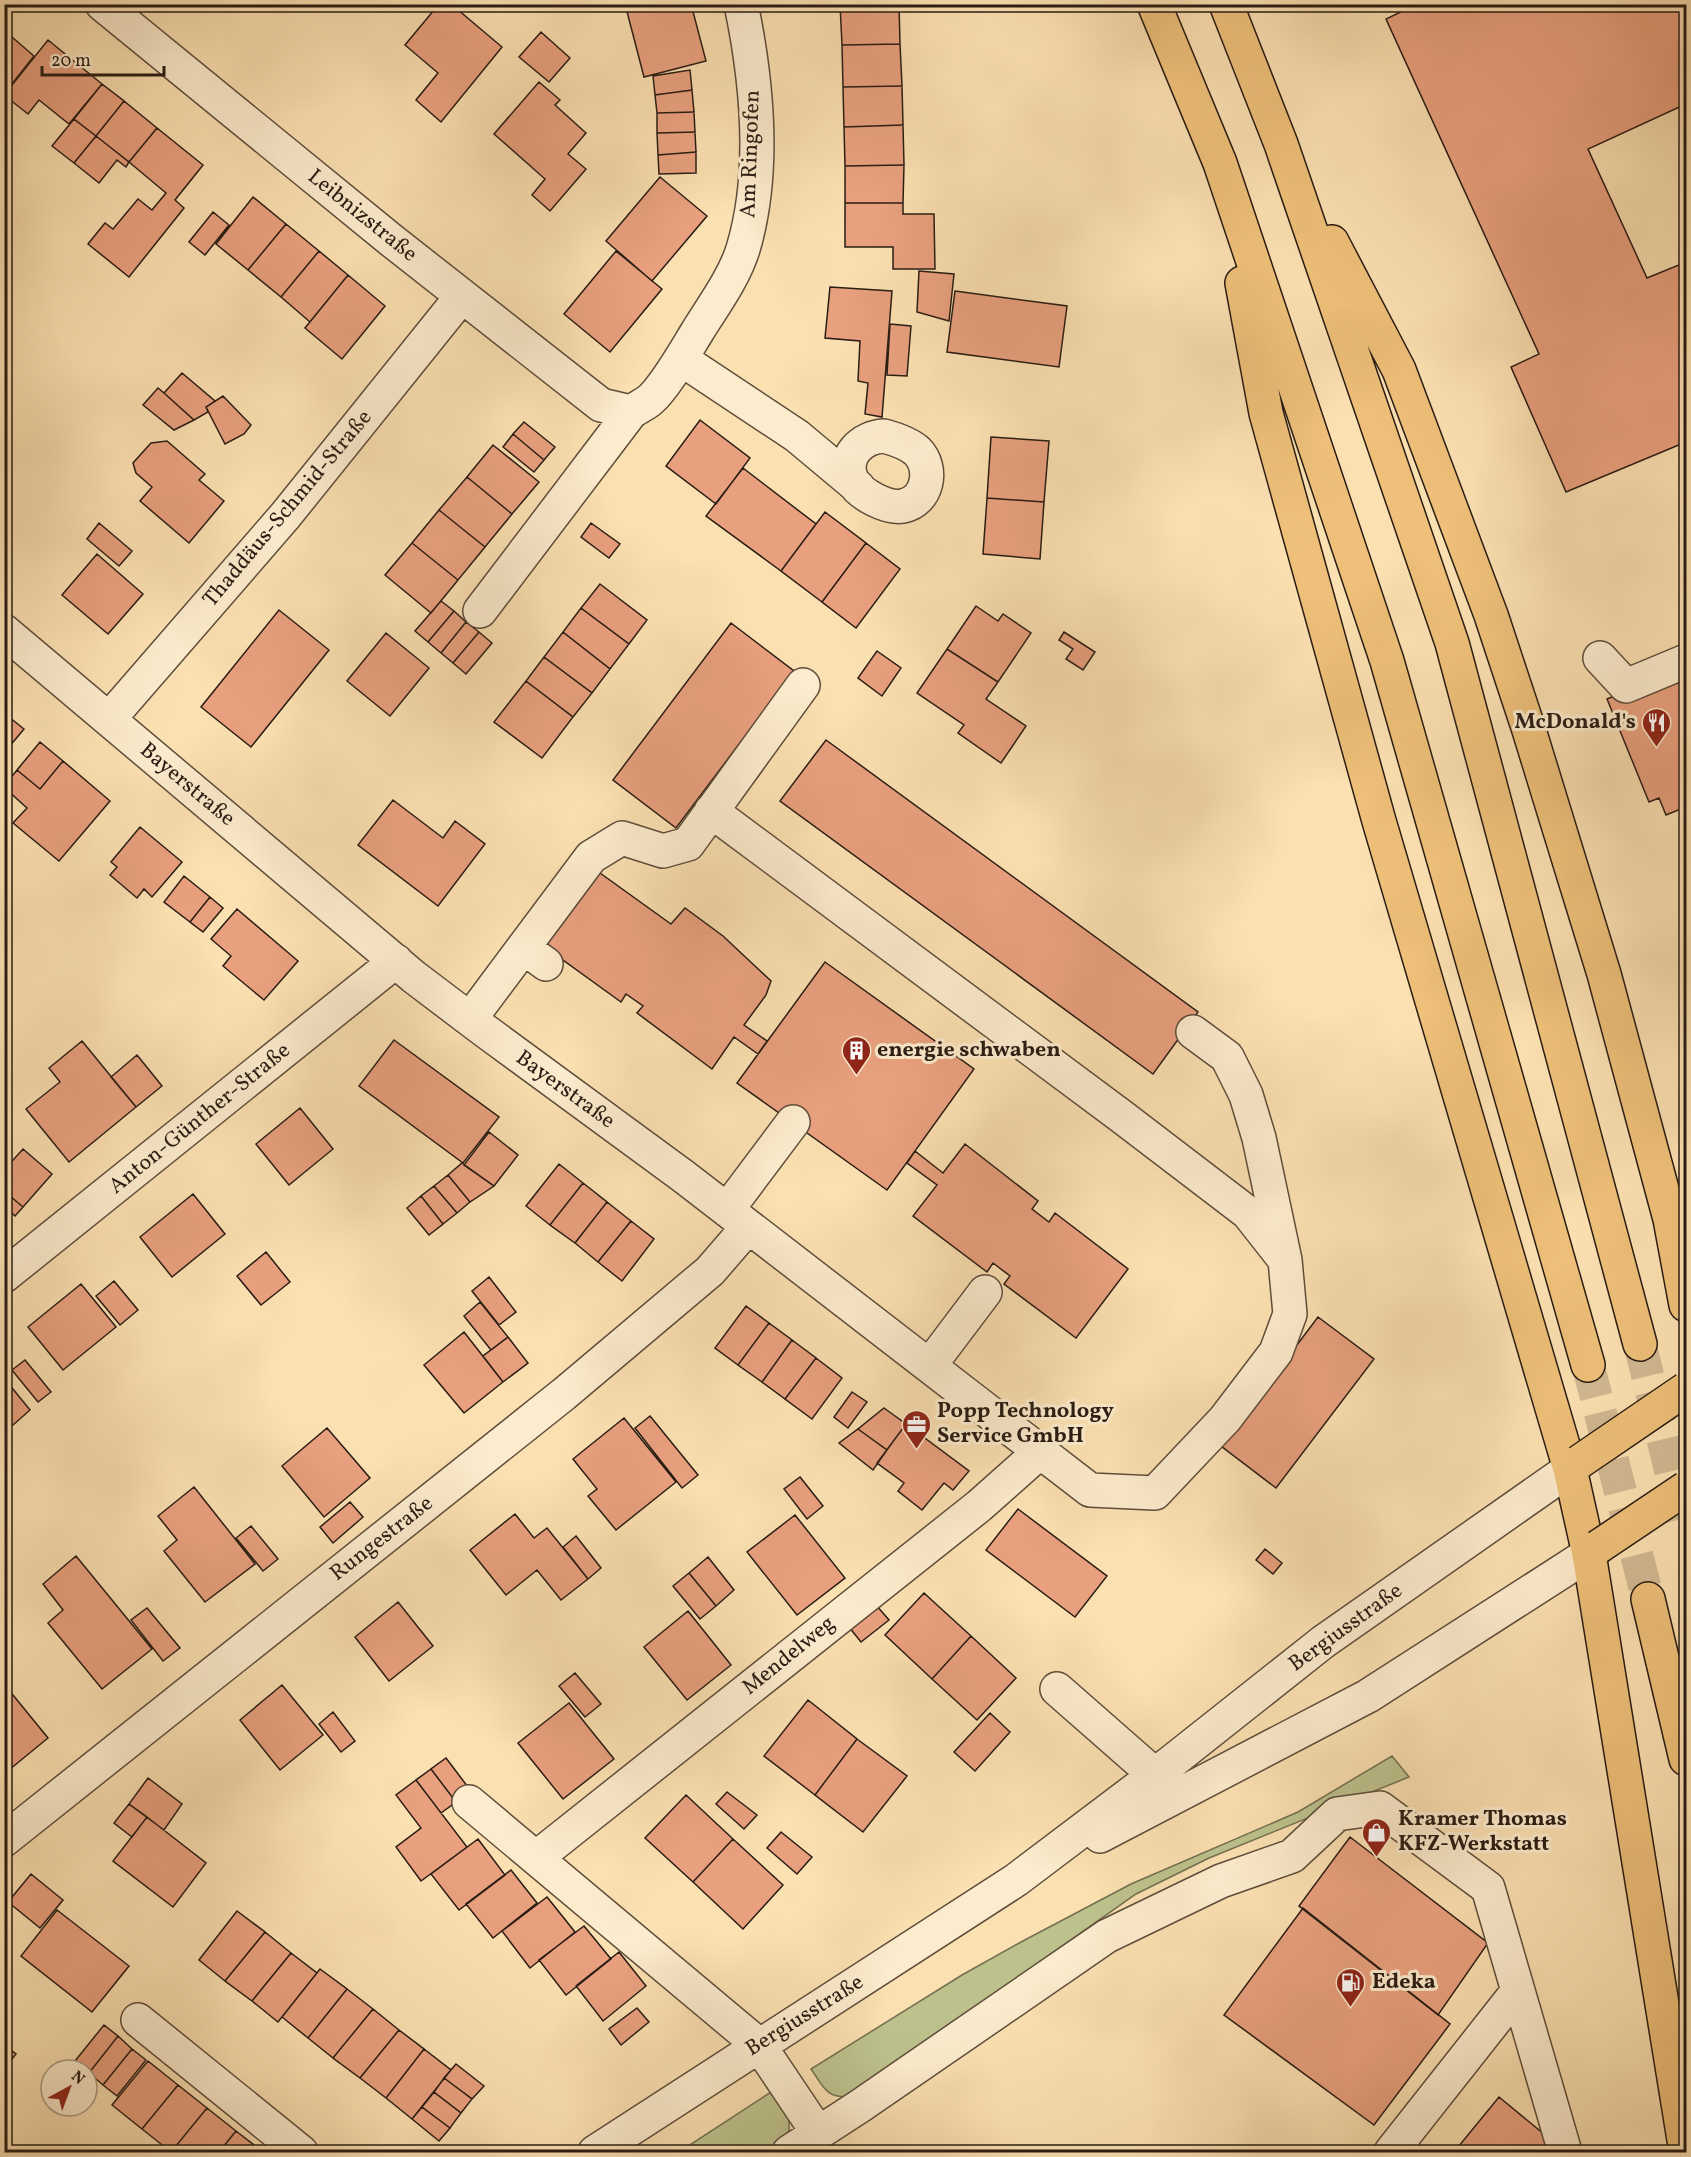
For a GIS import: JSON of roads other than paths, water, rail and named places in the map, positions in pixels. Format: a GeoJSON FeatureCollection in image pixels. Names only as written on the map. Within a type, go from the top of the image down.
{"type":"FeatureCollection","features":[{"type":"Feature","properties":{"kind":"main road"},"geometry":{"type":"LineString","coordinates":[[1154,4],[1220,163],[1387,661],[1588,1365]]}},
{"type":"Feature","properties":{"kind":"main road"},"geometry":{"type":"LineString","coordinates":[[1226,4],[1281,144],[1452,643],[1640,1344]]}},
{"type":"Feature","properties":{"kind":"main road"},"geometry":{"type":"LineString","coordinates":[[1281,144],[1399,370],[1491,615],[1604,974],[1670,1219],[1686,1305]]}},
{"type":"Feature","properties":{"kind":"main road"},"geometry":{"type":"LineString","coordinates":[[1220,163],[1266,413],[1379,821],[1574,1466],[1593,1551],[1686,2152]]}},
{"type":"Feature","properties":{"kind":"main road","name":"Bergiusstraße"},"geometry":{"type":"LineString","coordinates":[[1574,1466],[1686,1389]]}},
{"type":"Feature","properties":{"kind":"main road","name":"Bergiusstraße"},"geometry":{"type":"LineString","coordinates":[[1593,1551],[1686,1488]]}},
{"type":"Feature","properties":{"kind":"main road"},"geometry":{"type":"LineString","coordinates":[[1648,1599],[1686,1759]]}},
{"type":"Feature","properties":{"kind":"street","name":"Leibnizstraße"},"geometry":{"type":"LineString","coordinates":[[102,4],[462,296],[601,405],[631,412]]}},
{"type":"Feature","properties":{"kind":"street","name":"Am Ringofen"},"geometry":{"type":"LineString","coordinates":[[631,412],[651,399],[681,359],[734,271],[743,250],[753,206],[756,136],[751,51],[741,4]]}},
{"type":"Feature","properties":{"kind":"street","name":"Thaddäus-Schmid-Straße"},"geometry":{"type":"LineString","coordinates":[[109,719],[285,516],[462,296]]}},
{"type":"Feature","properties":{"kind":"street"},"geometry":{"type":"LineString","coordinates":[[681,359],[797,436],[879,503],[900,507],[910,504],[924,489],[927,468],[922,458],[915,450],[896,439],[884,436],[797,436]]}},
{"type":"Feature","properties":{"kind":"street"},"geometry":{"type":"LineString","coordinates":[[480,611],[631,412]]}},
{"type":"Feature","properties":{"kind":"street"},"geometry":{"type":"LineString","coordinates":[[858,487],[852,480],[849,470],[850,459],[862,442],[872,437]]}},
{"type":"Feature","properties":{"kind":"street","name":"Bayerstraße"},"geometry":{"type":"LineString","coordinates":[[4,631],[396,961],[470,1019],[683,1176],[1090,1490],[1155,1493],[1225,1419],[1276,1352],[1290,1314],[1285,1260]]}},
{"type":"Feature","properties":{"kind":"street"},"geometry":{"type":"LineString","coordinates":[[1600,658],[1626,686],[1686,661]]}},
{"type":"Feature","properties":{"kind":"street"},"geometry":{"type":"LineString","coordinates":[[470,1019],[535,956],[591,857],[622,838],[663,851],[688,844],[803,685]]}},
{"type":"Feature","properties":{"kind":"street"},"geometry":{"type":"LineString","coordinates":[[711,812],[1248,1213],[1285,1260]]}},
{"type":"Feature","properties":{"kind":"street","name":"Anton-Günther-Straße"},"geometry":{"type":"LineString","coordinates":[[4,1276],[396,961]]}},
{"type":"Feature","properties":{"kind":"street"},"geometry":{"type":"LineString","coordinates":[[1193,1032],[1227,1057],[1246,1095],[1259,1137],[1285,1260]]}},
{"type":"Feature","properties":{"kind":"street","name":"Rungestraße"},"geometry":{"type":"LineString","coordinates":[[4,1840],[564,1394],[710,1271],[737,1218],[793,1122]]}},
{"type":"Feature","properties":{"kind":"street"},"geometry":{"type":"LineString","coordinates":[[930,1365],[984,1292]]}},
{"type":"Feature","properties":{"kind":"street","name":"Mendelweg"},"geometry":{"type":"LineString","coordinates":[[536,1858],[979,1506],[1041,1451]]}},
{"type":"Feature","properties":{"kind":"street","name":"Bergiusstraße"},"geometry":{"type":"LineString","coordinates":[[595,2152],[1016,1880],[1155,1775],[1323,1642],[1574,1466]]}},
{"type":"Feature","properties":{"kind":"street","name":"Bergiusstraße"},"geometry":{"type":"LineString","coordinates":[[1016,1880],[1368,1696],[1593,1551]]}},
{"type":"Feature","properties":{"kind":"street"},"geometry":{"type":"LineString","coordinates":[[1057,1689],[1155,1775]]}},
{"type":"Feature","properties":{"kind":"street"},"geometry":{"type":"LineString","coordinates":[[469,1802],[759,2045],[818,2133]]}},
{"type":"Feature","properties":{"kind":"street"},"geometry":{"type":"LineString","coordinates":[[789,2152],[1107,1936],[1221,1881],[1292,1856],[1337,1814],[1380,1808],[1488,1888],[1565,2152]]}},
{"type":"Feature","properties":{"kind":"street"},"geometry":{"type":"LineString","coordinates":[[1391,2152],[1518,1991]]}},
{"type":"Feature","properties":{"kind":"street"},"geometry":{"type":"LineString","coordinates":[[138,2020],[301,2152]]}},
{"type":"Feature","properties":{"kind":"tunnel"},"geometry":{"type":"LineString","coordinates":[[1640,1344],[1686,1534]]}},
{"type":"Feature","properties":{"kind":"tunnel"},"geometry":{"type":"LineString","coordinates":[[1588,1365],[1648,1599]]}},
{"type":"Feature","properties":{"kind":"place","name":"McDonald's"},"geometry":{"type":"Point","coordinates":[1657,748]}},
{"type":"Feature","properties":{"kind":"place","name":"energie schwaben"},"geometry":{"type":"Point","coordinates":[856,1076]}},
{"type":"Feature","properties":{"kind":"place","name":"Popp Technology Service GmbH"},"geometry":{"type":"Point","coordinates":[916,1450]}},
{"type":"Feature","properties":{"kind":"place","name":"Kramer Thomas KFZ-Werkstatt"},"geometry":{"type":"Point","coordinates":[1377,1858]}},
{"type":"Feature","properties":{"kind":"place","name":"Edeka"},"geometry":{"type":"Point","coordinates":[1351,2008]}}]}
